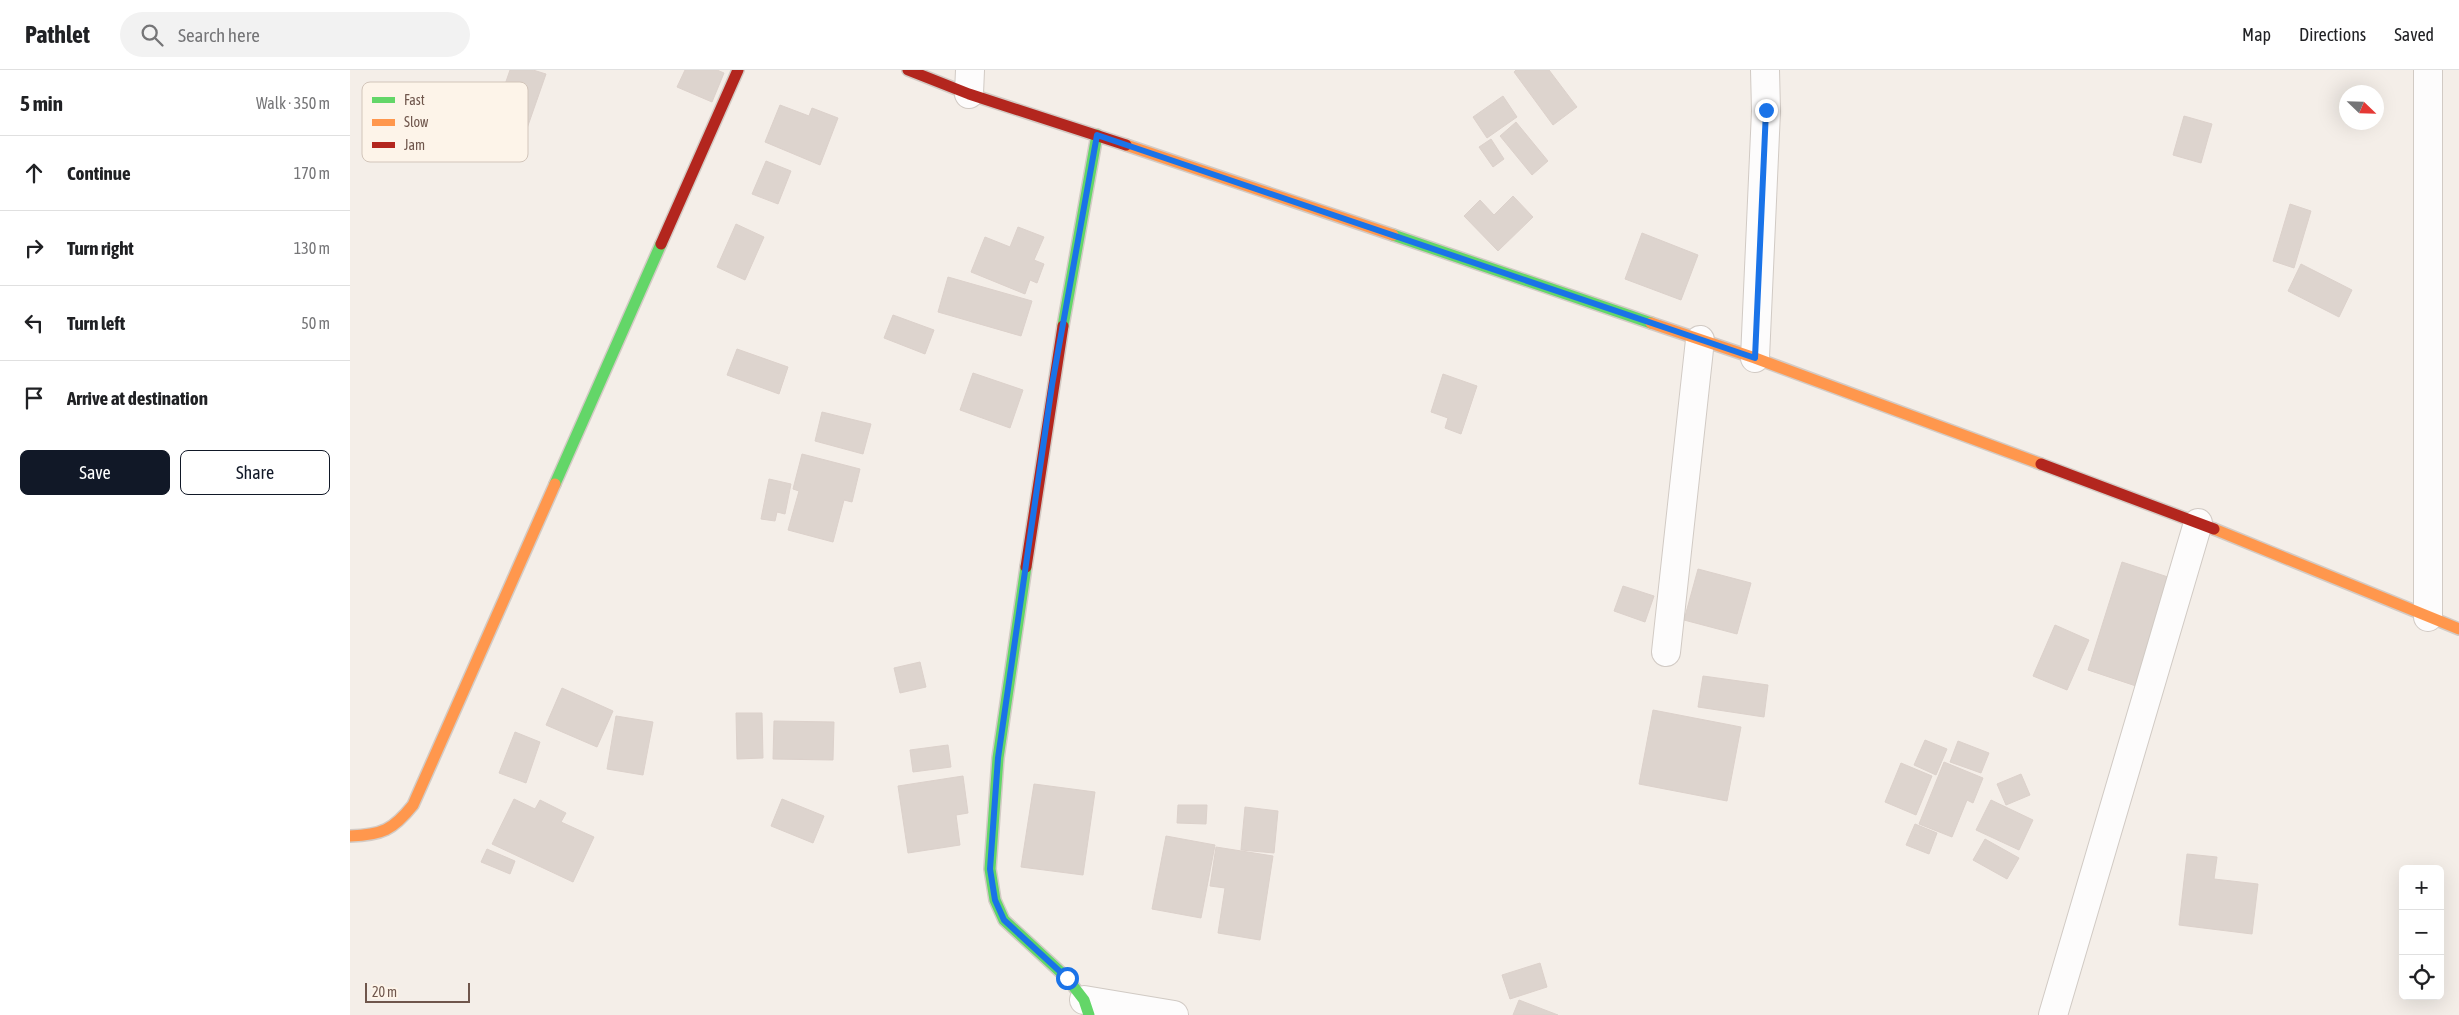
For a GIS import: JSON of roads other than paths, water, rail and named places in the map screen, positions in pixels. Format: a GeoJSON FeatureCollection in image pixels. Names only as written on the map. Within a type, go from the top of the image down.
{"type":"FeatureCollection","features":[{"type":"Feature","properties":{"kind":"street"},"geometry":{"type":"LineString","coordinates":[[350,836],[380,835],[401,822],[413,805],[738,70]]}},
{"type":"Feature","properties":{"kind":"street"},"geometry":{"type":"LineString","coordinates":[[908,70],[970,82],[1097,135],[1755,358],[2198,523],[2459,629]]}},
{"type":"Feature","properties":{"kind":"street"},"geometry":{"type":"LineString","coordinates":[[1755,358],[1766,110],[1765,70]]}},
{"type":"Feature","properties":{"kind":"street"},"geometry":{"type":"LineString","coordinates":[[2428,70],[2428,617]]}},
{"type":"Feature","properties":{"kind":"street"},"geometry":{"type":"LineString","coordinates":[[1097,135],[1052,385],[998,758],[990,869],[995,900],[1004,920],[1067,978],[1086,1008],[1174,1015]]}},
{"type":"Feature","properties":{"kind":"street"},"geometry":{"type":"LineString","coordinates":[[1666,652],[1700,340]]}},
{"type":"Feature","properties":{"kind":"street"},"geometry":{"type":"LineString","coordinates":[[2053,1015],[2198,523]]}}]}
